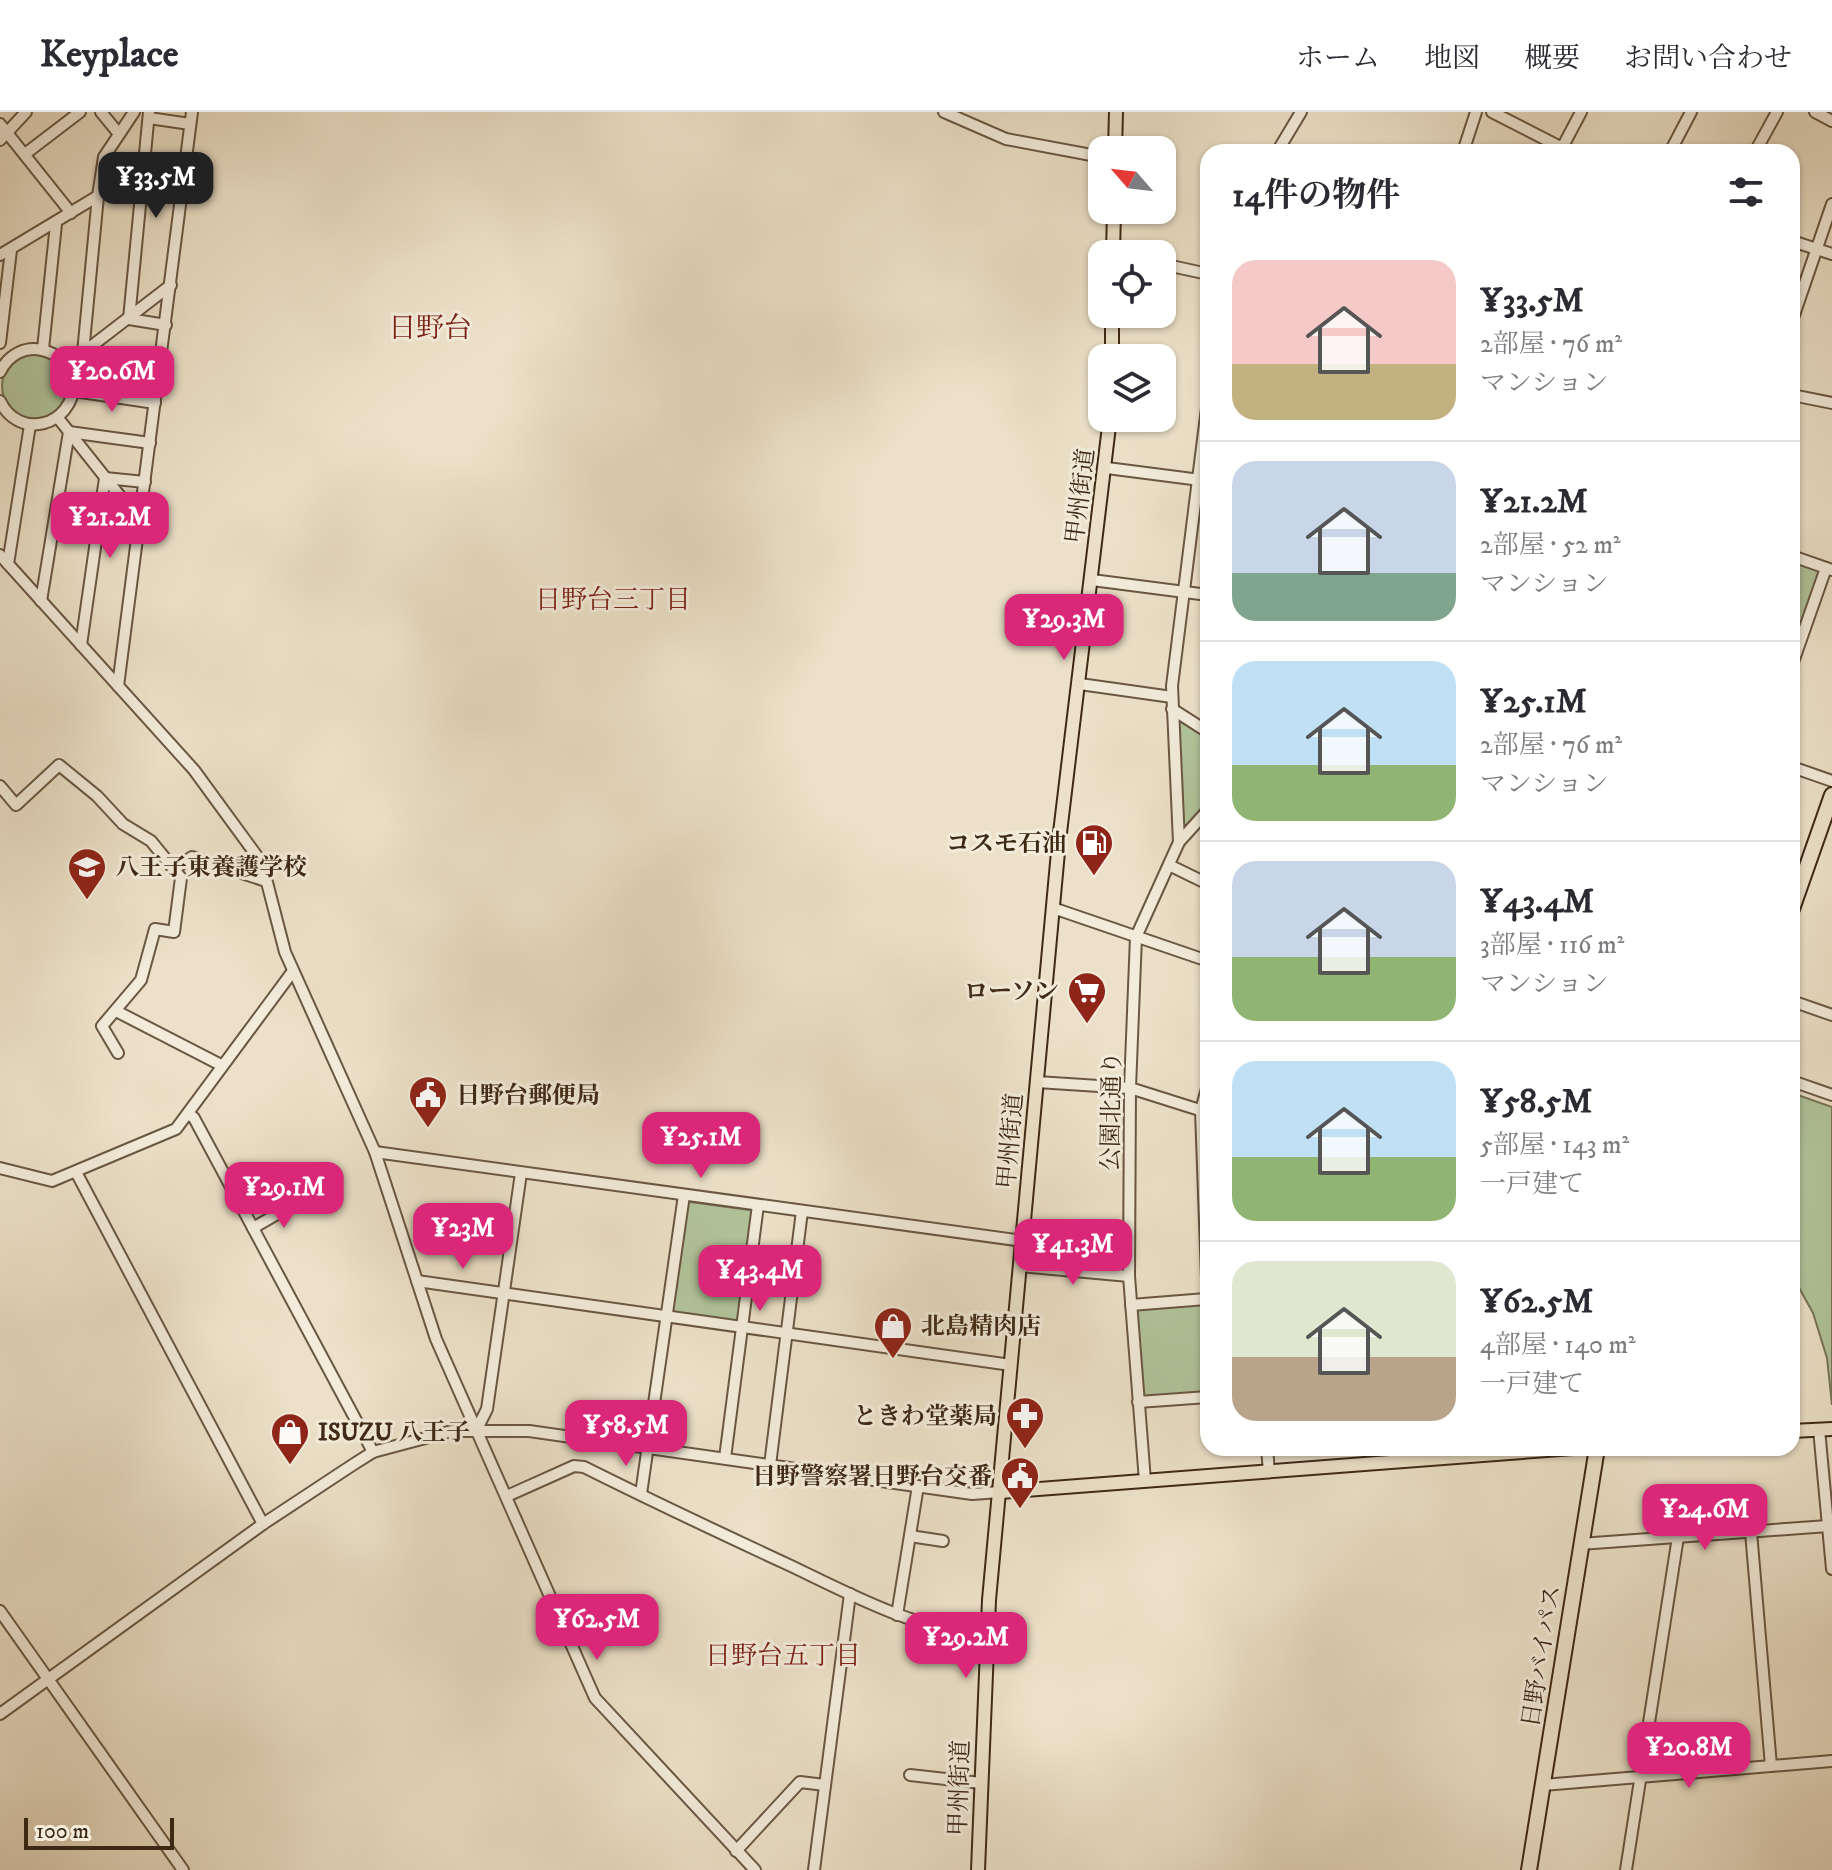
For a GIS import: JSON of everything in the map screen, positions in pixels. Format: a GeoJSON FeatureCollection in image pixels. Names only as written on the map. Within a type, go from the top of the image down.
{"type":"FeatureCollection","features":[{"type":"Feature","properties":{"kind":"highway"},"geometry":{"type":"LineString","coordinates":[[1800,886],[1832,795]]}},
{"type":"Feature","properties":{"kind":"highway","name":"日野バイパス"},"geometry":{"type":"LineString","coordinates":[[1529,1870],[1596,1456]]}},
{"type":"Feature","properties":{"kind":"main road"},"geometry":{"type":"LineString","coordinates":[[1115,136],[1116,112]]}},
{"type":"Feature","properties":{"kind":"main road","name":"甲州街道"},"geometry":{"type":"LineString","coordinates":[[978,1870],[986,1635],[1053,908],[1109,432]]}},
{"type":"Feature","properties":{"kind":"main road"},"geometry":{"type":"LineString","coordinates":[[1800,1431],[1826,1429]]}},
{"type":"Feature","properties":{"kind":"main road"},"geometry":{"type":"LineString","coordinates":[[1000,1492],[1409,1463],[1461,1456]]}},
{"type":"Feature","properties":{"kind":"street"},"geometry":{"type":"LineString","coordinates":[[26,112],[3,132],[25,154],[71,213]]}},
{"type":"Feature","properties":{"kind":"street"},"geometry":{"type":"LineString","coordinates":[[25,154],[80,112]]}},
{"type":"Feature","properties":{"kind":"street"},"geometry":{"type":"LineString","coordinates":[[101,112],[119,134]]}},
{"type":"Feature","properties":{"kind":"street"},"geometry":{"type":"LineString","coordinates":[[83,353],[104,157],[134,112]]}},
{"type":"Feature","properties":{"kind":"street"},"geometry":{"type":"LineString","coordinates":[[944,112],[1006,139],[1088,154]]}},
{"type":"Feature","properties":{"kind":"street"},"geometry":{"type":"LineString","coordinates":[[1282,144],[1301,112]]}},
{"type":"Feature","properties":{"kind":"street"},"geometry":{"type":"LineString","coordinates":[[1466,144],[1476,112]]}},
{"type":"Feature","properties":{"kind":"street"},"geometry":{"type":"LineString","coordinates":[[1492,112],[1542,144]]}},
{"type":"Feature","properties":{"kind":"street"},"geometry":{"type":"LineString","coordinates":[[1568,144],[1581,112]]}},
{"type":"Feature","properties":{"kind":"street"},"geometry":{"type":"LineString","coordinates":[[1674,144],[1691,112]]}},
{"type":"Feature","properties":{"kind":"street"},"geometry":{"type":"LineString","coordinates":[[1759,144],[1777,112]]}},
{"type":"Feature","properties":{"kind":"street"},"geometry":{"type":"LineString","coordinates":[[1815,112],[1832,121]]}},
{"type":"Feature","properties":{"kind":"street"},"geometry":{"type":"LineString","coordinates":[[118,686],[191,118],[149,115],[129,319]]}},
{"type":"Feature","properties":{"kind":"street"},"geometry":{"type":"LineString","coordinates":[[0,255],[98,196]]}},
{"type":"Feature","properties":{"kind":"street"},"geometry":{"type":"LineString","coordinates":[[1800,298],[1832,204]]}},
{"type":"Feature","properties":{"kind":"street"},"geometry":{"type":"LineString","coordinates":[[43,349],[56,224]]}},
{"type":"Feature","properties":{"kind":"street"},"geometry":{"type":"LineString","coordinates":[[1800,244],[1832,254]]}},
{"type":"Feature","properties":{"kind":"street"},"geometry":{"type":"LineString","coordinates":[[11,250],[1,343],[12,356]]}},
{"type":"Feature","properties":{"kind":"street"},"geometry":{"type":"LineString","coordinates":[[1176,267],[1200,272]]}},
{"type":"Feature","properties":{"kind":"street"},"geometry":{"type":"LineString","coordinates":[[67,365],[171,285]]}},
{"type":"Feature","properties":{"kind":"street"},"geometry":{"type":"LineString","coordinates":[[129,319],[166,325]]}},
{"type":"Feature","properties":{"kind":"street"},"geometry":{"type":"LineString","coordinates":[[0,372],[12,356],[25,350],[43,349],[56,354],[67,365],[74,391],[66,410],[58,418],[30,425],[12,418],[1,408]]}},
{"type":"Feature","properties":{"kind":"street"},"geometry":{"type":"LineString","coordinates":[[83,353],[160,364]]}},
{"type":"Feature","properties":{"kind":"street"},"geometry":{"type":"LineString","coordinates":[[74,391],[155,403]]}},
{"type":"Feature","properties":{"kind":"street"},"geometry":{"type":"LineString","coordinates":[[1800,397],[1832,403]]}},
{"type":"Feature","properties":{"kind":"street"},"geometry":{"type":"LineString","coordinates":[[58,418],[139,520]]}},
{"type":"Feature","properties":{"kind":"street"},"geometry":{"type":"LineString","coordinates":[[30,425],[4,560],[194,770],[262,863],[293,971],[375,1152],[436,1339],[595,1698],[755,1870]]}},
{"type":"Feature","properties":{"kind":"street"},"geometry":{"type":"LineString","coordinates":[[69,432],[150,443]]}},
{"type":"Feature","properties":{"kind":"street"},"geometry":{"type":"LineString","coordinates":[[41,601],[69,432]]}},
{"type":"Feature","properties":{"kind":"street"},"geometry":{"type":"LineString","coordinates":[[1107,468],[1200,481]]}},
{"type":"Feature","properties":{"kind":"street"},"geometry":{"type":"LineString","coordinates":[[105,478],[145,482]]}},
{"type":"Feature","properties":{"kind":"street"},"geometry":{"type":"LineString","coordinates":[[81,645],[105,478]]}},
{"type":"Feature","properties":{"kind":"street"},"geometry":{"type":"LineString","coordinates":[[1179,842],[1172,703],[1183,592],[1200,498]]}},
{"type":"Feature","properties":{"kind":"street"},"geometry":{"type":"LineString","coordinates":[[1800,559],[1829,569],[1800,644]]}},
{"type":"Feature","properties":{"kind":"street"},"geometry":{"type":"LineString","coordinates":[[1092,580],[1200,594]]}},
{"type":"Feature","properties":{"kind":"street"},"geometry":{"type":"LineString","coordinates":[[1080,684],[1172,703],[1200,726]]}},
{"type":"Feature","properties":{"kind":"street"},"geometry":{"type":"LineString","coordinates":[[0,786],[16,805],[59,765],[97,796],[123,824],[151,841],[181,878],[174,932],[155,929],[141,980],[102,1026],[118,1053]]}},
{"type":"Feature","properties":{"kind":"street"},"geometry":{"type":"LineString","coordinates":[[1800,770],[1832,781]]}},
{"type":"Feature","properties":{"kind":"street","name":"公園北通り"},"geometry":{"type":"LineString","coordinates":[[1145,1481],[1129,1276],[1130,1088],[1136,937],[1179,842],[1200,819]]}},
{"type":"Feature","properties":{"kind":"street"},"geometry":{"type":"LineString","coordinates":[[174,869],[192,857],[266,881]]}},
{"type":"Feature","properties":{"kind":"street"},"geometry":{"type":"LineString","coordinates":[[1169,865],[1200,880]]}},
{"type":"Feature","properties":{"kind":"street"},"geometry":{"type":"LineString","coordinates":[[1053,908],[1200,958]]}},
{"type":"Feature","properties":{"kind":"street"},"geometry":{"type":"LineString","coordinates":[[1,1170],[52,1181],[176,1129],[293,971]]}},
{"type":"Feature","properties":{"kind":"street"},"geometry":{"type":"LineString","coordinates":[[1800,1004],[1832,1015]]}},
{"type":"Feature","properties":{"kind":"street"},"geometry":{"type":"LineString","coordinates":[[116,1011],[221,1065]]}},
{"type":"Feature","properties":{"kind":"street"},"geometry":{"type":"LineString","coordinates":[[1037,1082],[1130,1088],[1200,1110]]}},
{"type":"Feature","properties":{"kind":"street"},"geometry":{"type":"LineString","coordinates":[[1800,1084],[1832,1095]]}},
{"type":"Feature","properties":{"kind":"street"},"geometry":{"type":"LineString","coordinates":[[189,1114],[194,1118],[373,1452]]}},
{"type":"Feature","properties":{"kind":"street"},"geometry":{"type":"LineString","coordinates":[[375,1152],[1023,1241]]}},
{"type":"Feature","properties":{"kind":"street"},"geometry":{"type":"LineString","coordinates":[[76,1172],[263,1524]]}},
{"type":"Feature","properties":{"kind":"street"},"geometry":{"type":"LineString","coordinates":[[477,1429],[487,1409],[521,1173]]}},
{"type":"Feature","properties":{"kind":"street"},"geometry":{"type":"LineString","coordinates":[[641,1494],[684,1195]]}},
{"type":"Feature","properties":{"kind":"street"},"geometry":{"type":"LineString","coordinates":[[253,1228],[298,1202]]}},
{"type":"Feature","properties":{"kind":"street"},"geometry":{"type":"LineString","coordinates":[[725,1458],[758,1205]]}},
{"type":"Feature","properties":{"kind":"street"},"geometry":{"type":"LineString","coordinates":[[770,1465],[802,1211]]}},
{"type":"Feature","properties":{"kind":"street"},"geometry":{"type":"LineString","coordinates":[[1020,1266],[1129,1276]]}},
{"type":"Feature","properties":{"kind":"street"},"geometry":{"type":"LineString","coordinates":[[417,1281],[1011,1365]]}},
{"type":"Feature","properties":{"kind":"street"},"geometry":{"type":"LineString","coordinates":[[1131,1305],[1200,1302]]}},
{"type":"Feature","properties":{"kind":"street"},"geometry":{"type":"LineString","coordinates":[[1138,1402],[1200,1398]]}},
{"type":"Feature","properties":{"kind":"street"},"geometry":{"type":"LineString","coordinates":[[1826,1429],[1832,1569]]}},
{"type":"Feature","properties":{"kind":"street"},"geometry":{"type":"LineString","coordinates":[[0,1714],[263,1524],[373,1452],[452,1431],[529,1431],[972,1494],[1000,1492]]}},
{"type":"Feature","properties":{"kind":"street"},"geometry":{"type":"LineString","coordinates":[[1268,1456],[1269,1472]]}},
{"type":"Feature","properties":{"kind":"street"},"geometry":{"type":"LineString","coordinates":[[1409,1456],[1409,1463]]}},
{"type":"Feature","properties":{"kind":"street"},"geometry":{"type":"LineString","coordinates":[[507,1496],[574,1466],[584,1467],[692,1522],[897,1615],[945,1630],[986,1635]]}},
{"type":"Feature","properties":{"kind":"street"},"geometry":{"type":"LineString","coordinates":[[897,1615],[918,1486]]}},
{"type":"Feature","properties":{"kind":"street"},"geometry":{"type":"LineString","coordinates":[[1580,1544],[1828,1526]]}},
{"type":"Feature","properties":{"kind":"street"},"geometry":{"type":"LineString","coordinates":[[1751,1532],[1771,1766]]}},
{"type":"Feature","properties":{"kind":"street"},"geometry":{"type":"LineString","coordinates":[[910,1536],[943,1541]]}},
{"type":"Feature","properties":{"kind":"street"},"geometry":{"type":"LineString","coordinates":[[1626,1870],[1678,1537]]}},
{"type":"Feature","properties":{"kind":"street"},"geometry":{"type":"LineString","coordinates":[[814,1870],[850,1594]]}},
{"type":"Feature","properties":{"kind":"street"},"geometry":{"type":"LineString","coordinates":[[0,1611],[183,1870]]}},
{"type":"Feature","properties":{"kind":"street"},"geometry":{"type":"LineString","coordinates":[[1543,1785],[1832,1761]]}},
{"type":"Feature","properties":{"kind":"street"},"geometry":{"type":"LineString","coordinates":[[910,1775],[981,1783]]}},
{"type":"Feature","properties":{"kind":"street"},"geometry":{"type":"LineString","coordinates":[[736,1851],[800,1782],[825,1785]]}},
{"type":"Feature","properties":{"kind":"green space"},"geometry":{"type":"Polygon","coordinates":[[[28,353],[42,353],[54,358],[63,367],[68,386],[66,399],[59,410],[42,419],[28,419],[16,414],[7,405],[2,393],[2,379],[7,367],[16,358],[28,353]]]}},
{"type":"Feature","properties":{"kind":"green space"},"geometry":{"type":"Polygon","coordinates":[[[1800,559],[1826,568],[1800,642],[1800,559]]]}},
{"type":"Feature","properties":{"kind":"green space"},"geometry":{"type":"Polygon","coordinates":[[[1178,720],[1200,734],[1200,810],[1181,831],[1178,720]]]}},
{"type":"Feature","properties":{"kind":"green space"},"geometry":{"type":"Polygon","coordinates":[[[1800,1096],[1832,1107],[1832,1405],[1827,1358],[1813,1313],[1800,1289],[1800,1096]]]}},
{"type":"Feature","properties":{"kind":"green space"},"geometry":{"type":"Polygon","coordinates":[[[683,1201],[757,1211],[742,1328],[667,1317],[683,1201]]]}},
{"type":"Feature","properties":{"kind":"green space"},"geometry":{"type":"Polygon","coordinates":[[[1200,1299],[1200,1398],[1138,1402],[1131,1305],[1200,1299]]]}},
{"type":"Feature","properties":{"kind":"place","name":"コスモ石油"},"geometry":{"type":"Point","coordinates":[1094,877]}},
{"type":"Feature","properties":{"kind":"place","name":"八王子東養護学校"},"geometry":{"type":"Point","coordinates":[87,901]}},
{"type":"Feature","properties":{"kind":"place","name":"ローソン"},"geometry":{"type":"Point","coordinates":[1087,1025]}},
{"type":"Feature","properties":{"kind":"place","name":"日野台郵便局"},"geometry":{"type":"Point","coordinates":[428,1129]}},
{"type":"Feature","properties":{"kind":"place","name":"北島精肉店"},"geometry":{"type":"Point","coordinates":[893,1360]}},
{"type":"Feature","properties":{"kind":"place","name":"ときわ堂薬局"},"geometry":{"type":"Point","coordinates":[1025,1450]}},
{"type":"Feature","properties":{"kind":"place","name":"ISUZU 八王子"},"geometry":{"type":"Point","coordinates":[290,1466]}},
{"type":"Feature","properties":{"kind":"place","name":"日野警察署日野台交番"},"geometry":{"type":"Point","coordinates":[1020,1510]}},
{"type":"Feature","properties":{"kind":"district","name":"日野台"},"geometry":{"type":"Point","coordinates":[430,327]}},
{"type":"Feature","properties":{"kind":"district","name":"日野台三丁目"},"geometry":{"type":"Point","coordinates":[613,599]}},
{"type":"Feature","properties":{"kind":"district","name":"日野台五丁目"},"geometry":{"type":"Point","coordinates":[783,1655]}}]}
